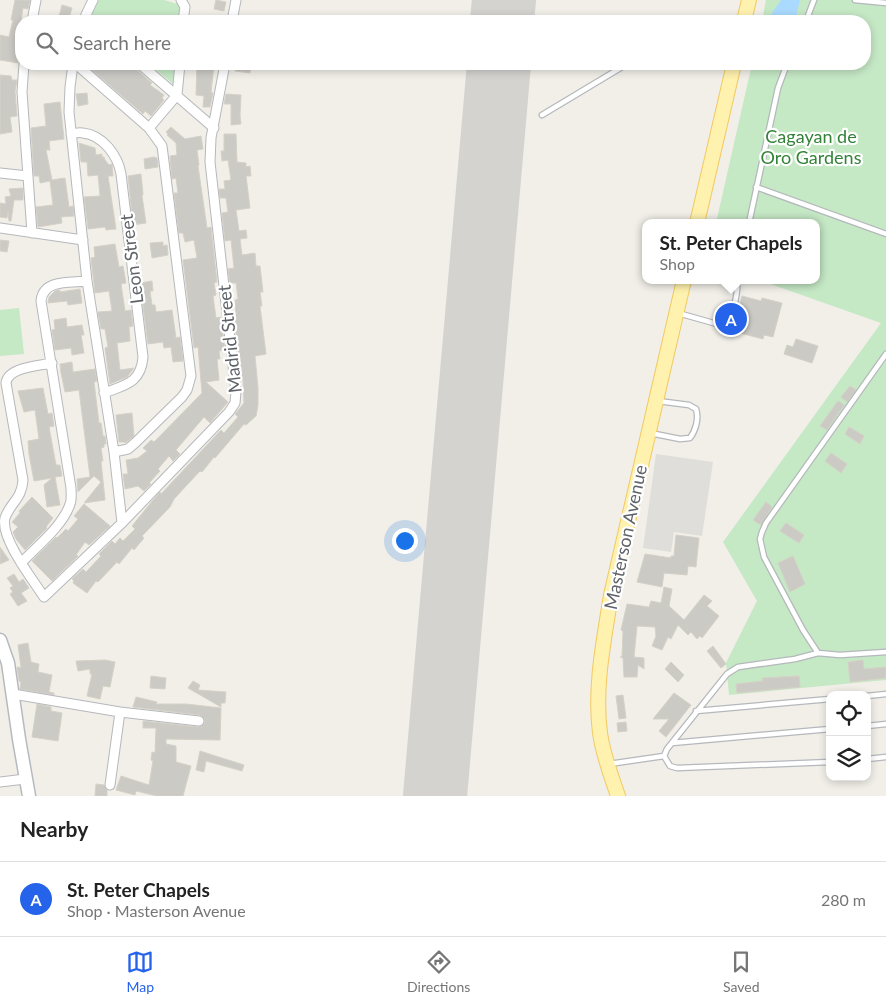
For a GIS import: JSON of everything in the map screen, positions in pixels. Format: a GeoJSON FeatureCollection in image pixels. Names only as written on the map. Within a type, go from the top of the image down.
{"type":"FeatureCollection","features":[{"type":"Feature","properties":{"kind":"main road"},"geometry":{"type":"LineString","coordinates":[[745,15],[749,0]]}},
{"type":"Feature","properties":{"kind":"main road"},"geometry":{"type":"LineString","coordinates":[[698,219],[733,70]]}},
{"type":"Feature","properties":{"kind":"main road","name":"Masterson Avenue"},"geometry":{"type":"LineString","coordinates":[[618,796],[600,734],[598,710],[599,681],[611,595],[683,284]]}},
{"type":"Feature","properties":{"kind":"street"},"geometry":{"type":"LineString","coordinates":[[33,15],[36,0]]}},
{"type":"Feature","properties":{"kind":"street"},"geometry":{"type":"LineString","coordinates":[[88,15],[93,0]]}},
{"type":"Feature","properties":{"kind":"street"},"geometry":{"type":"LineString","coordinates":[[181,0],[185,7],[184,15]]}},
{"type":"Feature","properties":{"kind":"street"},"geometry":{"type":"LineString","coordinates":[[233,15],[236,0]]}},
{"type":"Feature","properties":{"kind":"street"},"geometry":{"type":"LineString","coordinates":[[24,70],[22,92],[32,233]]}},
{"type":"Feature","properties":{"kind":"street"},"geometry":{"type":"LineString","coordinates":[[74,70],[69,96],[71,134],[87,281],[114,452],[122,523]]}},
{"type":"Feature","properties":{"kind":"street"},"geometry":{"type":"LineString","coordinates":[[82,70],[149,128],[159,140],[163,152],[191,376],[189,385],[182,397],[136,443],[128,449],[114,452]]}},
{"type":"Feature","properties":{"kind":"street"},"geometry":{"type":"LineString","coordinates":[[147,70],[214,128]]}},
{"type":"Feature","properties":{"kind":"street"},"geometry":{"type":"LineString","coordinates":[[149,128],[177,95],[179,70]]}},
{"type":"Feature","properties":{"kind":"street","name":"Madrid Street"},"geometry":{"type":"LineString","coordinates":[[20,563],[44,597],[122,523],[236,403],[211,175],[210,149],[224,70]]}},
{"type":"Feature","properties":{"kind":"street","name":"Leon Street"},"geometry":{"type":"LineString","coordinates":[[71,134],[83,132],[100,140],[115,155],[121,174],[143,357],[142,367],[134,380],[104,393]]}},
{"type":"Feature","properties":{"kind":"street"},"geometry":{"type":"LineString","coordinates":[[0,173],[28,176]]}},
{"type":"Feature","properties":{"kind":"street"},"geometry":{"type":"LineString","coordinates":[[0,228],[83,240]]}},
{"type":"Feature","properties":{"kind":"street"},"geometry":{"type":"LineString","coordinates":[[52,363],[18,370],[7,378],[23,480],[22,489],[5,518],[4,528],[6,537],[20,563],[64,517],[71,503],[71,488],[52,363],[41,301],[42,294],[46,288],[53,284],[87,281]]}},
{"type":"Feature","properties":{"kind":"street"},"geometry":{"type":"LineString","coordinates":[[0,640],[8,663],[30,796]]}},
{"type":"Feature","properties":{"kind":"street"},"geometry":{"type":"LineString","coordinates":[[13,694],[120,712],[199,721]]}},
{"type":"Feature","properties":{"kind":"street"},"geometry":{"type":"LineString","coordinates":[[110,785],[120,712]]}},
{"type":"Feature","properties":{"kind":"street"},"geometry":{"type":"LineString","coordinates":[[0,782],[26,779]]}},
{"type":"Feature","properties":{"kind":"lane"},"geometry":{"type":"LineString","coordinates":[[808,15],[814,0]]}},
{"type":"Feature","properties":{"kind":"lane"},"geometry":{"type":"LineString","coordinates":[[855,0],[886,3]]}},
{"type":"Feature","properties":{"kind":"lane"},"geometry":{"type":"LineString","coordinates":[[542,114],[617,70]]}},
{"type":"Feature","properties":{"kind":"lane"},"geometry":{"type":"LineString","coordinates":[[750,219],[778,88],[785,70]]}},
{"type":"Feature","properties":{"kind":"lane"},"geometry":{"type":"LineString","coordinates":[[756,187],[886,234]]}},
{"type":"Feature","properties":{"kind":"lane"},"geometry":{"type":"LineString","coordinates":[[676,312],[724,326],[728,324],[731,317],[737,284]]}},
{"type":"Feature","properties":{"kind":"lane"},"geometry":{"type":"LineString","coordinates":[[818,653],[803,630],[764,557],[760,540],[762,532],[886,354]]}},
{"type":"Feature","properties":{"kind":"lane"},"geometry":{"type":"LineString","coordinates":[[648,432],[680,439],[690,438],[694,433],[698,415],[696,409],[689,405],[656,400]]}},
{"type":"Feature","properties":{"kind":"lane"},"geometry":{"type":"LineString","coordinates":[[664,756],[671,743],[696,711],[727,674],[738,667],[795,659],[818,653],[840,655],[886,652]]}},
{"type":"Feature","properties":{"kind":"lane"},"geometry":{"type":"LineString","coordinates":[[871,696],[886,694]]}},
{"type":"Feature","properties":{"kind":"lane"},"geometry":{"type":"LineString","coordinates":[[696,711],[826,699]]}},
{"type":"Feature","properties":{"kind":"lane"},"geometry":{"type":"LineString","coordinates":[[871,726],[886,724]]}},
{"type":"Feature","properties":{"kind":"lane"},"geometry":{"type":"LineString","coordinates":[[671,743],[826,729]]}},
{"type":"Feature","properties":{"kind":"lane"},"geometry":{"type":"LineString","coordinates":[[608,765],[664,756]]}},
{"type":"Feature","properties":{"kind":"lane"},"geometry":{"type":"LineString","coordinates":[[664,756],[670,766],[677,768],[826,762]]}},
{"type":"Feature","properties":{"kind":"lane"},"geometry":{"type":"LineString","coordinates":[[871,759],[886,758]]}},
{"type":"Feature","properties":{"kind":"shaded area"},"geometry":{"type":"Polygon","coordinates":[[[656,454],[713,462],[702,536],[674,532],[671,552],[643,548],[656,454]]]}},
{"type":"Feature","properties":{"kind":"green space"},"geometry":{"type":"Polygon","coordinates":[[[99,0],[164,0],[181,5],[180,15],[92,15],[99,0]]]}},
{"type":"Feature","properties":{"kind":"green space","name":"Cagayan de Oro Gardens"},"geometry":{"type":"Polygon","coordinates":[[[766,0],[886,0],[886,680],[729,695],[726,663],[757,601],[723,542],[881,323],[770,284],[820,284],[820,219],[717,219],[751,70],[871,70],[871,15],[763,15],[766,0]]]}},
{"type":"Feature","properties":{"kind":"green space"},"geometry":{"type":"Polygon","coordinates":[[[156,70],[175,70],[173,84],[156,70]]]}},
{"type":"Feature","properties":{"kind":"green space"},"geometry":{"type":"Polygon","coordinates":[[[19,308],[24,354],[0,356],[0,310],[19,308]]]}},
{"type":"Feature","properties":{"kind":"water"},"geometry":{"type":"Polygon","coordinates":[[[781,0],[800,0],[796,15],[771,15],[781,0]]]}},
{"type":"Feature","properties":{"kind":"building"},"geometry":{"type":"Polygon","coordinates":[[[15,0],[30,0],[28,9],[23,8],[22,15],[15,15],[15,62],[0,60],[0,35],[9,37],[13,20],[11,20],[15,0]]]}},
{"type":"Feature","properties":{"kind":"building"},"geometry":{"type":"Polygon","coordinates":[[[216,0],[226,2],[224,11],[214,9],[216,0]]]}},
{"type":"Feature","properties":{"kind":"building"},"geometry":{"type":"Polygon","coordinates":[[[62,5],[72,8],[70,15],[60,15],[62,5]]]}},
{"type":"Feature","properties":{"kind":"building"},"geometry":{"type":"Polygon","coordinates":[[[92,70],[137,70],[152,83],[150,85],[164,95],[162,98],[164,100],[151,116],[145,111],[143,114],[92,70]]]}},
{"type":"Feature","properties":{"kind":"building"},"geometry":{"type":"Polygon","coordinates":[[[197,70],[213,70],[211,92],[213,93],[210,107],[203,107],[204,96],[196,95],[197,70]]]}},
{"type":"Feature","properties":{"kind":"building"},"geometry":{"type":"Polygon","coordinates":[[[235,70],[250,70],[250,73],[235,70]]]}},
{"type":"Feature","properties":{"kind":"building"},"geometry":{"type":"Polygon","coordinates":[[[0,75],[11,76],[12,80],[17,80],[15,91],[17,116],[10,117],[12,132],[0,134],[0,75]]]}},
{"type":"Feature","properties":{"kind":"building"},"geometry":{"type":"Polygon","coordinates":[[[87,93],[88,104],[78,106],[76,94],[87,93]]]}},
{"type":"Feature","properties":{"kind":"building"},"geometry":{"type":"Polygon","coordinates":[[[226,94],[241,95],[241,124],[231,125],[231,104],[224,104],[226,94]]]}},
{"type":"Feature","properties":{"kind":"building"},"geometry":{"type":"Polygon","coordinates":[[[60,102],[64,139],[49,141],[50,150],[46,150],[52,180],[65,178],[69,207],[73,206],[74,216],[61,217],[62,223],[38,227],[36,207],[53,205],[50,181],[40,183],[39,176],[34,176],[31,128],[46,126],[44,104],[60,102]]]}},
{"type":"Feature","properties":{"kind":"building"},"geometry":{"type":"Polygon","coordinates":[[[171,127],[185,139],[201,136],[203,149],[197,150],[198,166],[207,228],[211,227],[217,282],[214,283],[216,295],[213,296],[216,318],[221,317],[225,350],[219,351],[220,359],[217,359],[219,380],[206,382],[228,402],[210,423],[204,417],[176,450],[180,454],[173,461],[169,456],[158,469],[160,471],[149,483],[151,484],[144,491],[138,486],[125,489],[123,474],[128,474],[126,460],[138,458],[147,451],[143,448],[151,440],[154,442],[202,393],[198,347],[194,348],[183,260],[197,258],[194,240],[185,242],[183,233],[179,233],[174,193],[178,193],[176,178],[172,179],[170,156],[177,155],[176,143],[166,132],[171,127]]]}},
{"type":"Feature","properties":{"kind":"building"},"geometry":{"type":"Polygon","coordinates":[[[224,134],[236,134],[237,162],[246,163],[246,167],[250,166],[251,176],[246,176],[250,208],[236,210],[239,231],[246,230],[247,238],[240,239],[242,255],[255,253],[256,266],[260,266],[263,292],[260,292],[262,306],[260,306],[266,354],[255,356],[258,388],[256,416],[246,425],[244,424],[202,472],[200,471],[174,499],[170,507],[142,536],[144,538],[134,550],[132,548],[119,564],[117,562],[98,582],[96,581],[87,593],[73,583],[72,579],[83,569],[86,572],[101,556],[99,554],[112,541],[115,544],[120,538],[123,541],[135,529],[132,526],[153,500],[160,492],[161,494],[221,430],[224,433],[238,417],[235,414],[244,403],[243,381],[234,316],[236,315],[235,300],[238,299],[236,283],[230,283],[228,269],[234,268],[231,240],[225,241],[222,213],[228,212],[226,198],[220,198],[219,189],[225,189],[224,181],[231,180],[228,160],[222,161],[221,151],[224,151],[224,134]]]}},
{"type":"Feature","properties":{"kind":"building"},"geometry":{"type":"Polygon","coordinates":[[[79,143],[95,148],[96,155],[102,154],[102,157],[104,157],[109,165],[112,164],[113,176],[108,176],[116,229],[106,230],[105,227],[88,229],[84,197],[100,196],[98,175],[88,176],[87,162],[81,162],[79,143]]]}},
{"type":"Feature","properties":{"kind":"building"},"geometry":{"type":"Polygon","coordinates":[[[157,158],[158,167],[145,169],[144,159],[157,158]]]}},
{"type":"Feature","properties":{"kind":"building"},"geometry":{"type":"Polygon","coordinates":[[[141,174],[146,223],[133,225],[128,176],[141,174]]]}},
{"type":"Feature","properties":{"kind":"building"},"geometry":{"type":"Polygon","coordinates":[[[23,188],[23,200],[14,200],[11,221],[9,221],[8,212],[7,218],[0,217],[0,203],[6,204],[5,197],[11,196],[9,189],[23,188]]]}},
{"type":"Feature","properties":{"kind":"building"},"geometry":{"type":"Polygon","coordinates":[[[0,240],[9,241],[7,252],[0,251],[0,240]]]}},
{"type":"Feature","properties":{"kind":"building"},"geometry":{"type":"Polygon","coordinates":[[[163,242],[163,246],[167,245],[168,255],[152,258],[150,243],[163,242]]]}},
{"type":"Feature","properties":{"kind":"building"},"geometry":{"type":"Polygon","coordinates":[[[115,244],[119,267],[123,266],[126,283],[121,284],[125,311],[131,310],[133,326],[129,327],[130,341],[117,343],[120,370],[134,368],[127,377],[110,384],[105,348],[108,347],[105,329],[101,329],[98,312],[112,311],[109,291],[95,293],[91,258],[95,257],[94,247],[115,244]]]}},
{"type":"Feature","properties":{"kind":"building"},"geometry":{"type":"Polygon","coordinates":[[[152,281],[153,291],[150,291],[152,305],[155,305],[156,312],[172,310],[176,338],[180,337],[183,361],[173,362],[171,347],[164,348],[163,342],[148,344],[140,283],[152,281]]]}},
{"type":"Feature","properties":{"kind":"building"},"geometry":{"type":"Polygon","coordinates":[[[80,289],[82,303],[68,305],[67,301],[48,303],[49,297],[55,291],[80,289]]]}},
{"type":"Feature","properties":{"kind":"building"},"geometry":{"type":"Polygon","coordinates":[[[742,296],[761,301],[762,298],[782,303],[773,337],[764,335],[763,339],[736,332],[740,318],[736,317],[742,296]]]}},
{"type":"Feature","properties":{"kind":"building"},"geometry":{"type":"Polygon","coordinates":[[[66,318],[67,327],[82,325],[84,335],[81,335],[84,353],[72,355],[71,348],[55,350],[52,330],[55,329],[54,320],[66,318]]]}},
{"type":"Feature","properties":{"kind":"building"},"geometry":{"type":"Polygon","coordinates":[[[796,339],[818,346],[812,363],[784,354],[787,345],[793,347],[796,339]]]}},
{"type":"Feature","properties":{"kind":"building"},"geometry":{"type":"Polygon","coordinates":[[[72,362],[73,372],[95,369],[97,381],[94,382],[99,423],[101,423],[106,444],[101,448],[105,500],[84,503],[101,482],[94,476],[78,492],[77,479],[90,477],[79,390],[65,392],[61,373],[60,364],[72,362]]]}},
{"type":"Feature","properties":{"kind":"building"},"geometry":{"type":"Polygon","coordinates":[[[850,386],[856,390],[847,402],[841,397],[850,386]]]}},
{"type":"Feature","properties":{"kind":"building"},"geometry":{"type":"Polygon","coordinates":[[[43,388],[48,414],[52,413],[54,426],[49,427],[56,465],[60,465],[62,476],[55,477],[60,505],[47,507],[44,485],[52,478],[34,481],[29,454],[28,441],[39,439],[35,410],[24,412],[18,391],[43,388]]]}},
{"type":"Feature","properties":{"kind":"building"},"geometry":{"type":"Polygon","coordinates":[[[838,401],[844,405],[827,430],[820,426],[838,401]]]}},
{"type":"Feature","properties":{"kind":"building"},"geometry":{"type":"Polygon","coordinates":[[[132,413],[134,436],[125,443],[119,442],[116,415],[132,413]]]}},
{"type":"Feature","properties":{"kind":"building"},"geometry":{"type":"Polygon","coordinates":[[[849,427],[864,436],[860,444],[845,434],[849,427]]]}},
{"type":"Feature","properties":{"kind":"building"},"geometry":{"type":"Polygon","coordinates":[[[831,453],[847,464],[841,473],[825,461],[831,453]]]}},
{"type":"Feature","properties":{"kind":"building"},"geometry":{"type":"Polygon","coordinates":[[[32,497],[53,518],[47,528],[25,550],[16,539],[13,532],[18,527],[12,522],[32,497]]]}},
{"type":"Feature","properties":{"kind":"building"},"geometry":{"type":"Polygon","coordinates":[[[766,502],[772,507],[761,525],[753,520],[766,502]]]}},
{"type":"Feature","properties":{"kind":"building"},"geometry":{"type":"Polygon","coordinates":[[[84,504],[110,526],[89,545],[85,542],[76,555],[78,556],[52,581],[32,561],[56,537],[66,529],[68,531],[78,519],[74,516],[84,504]]]}},
{"type":"Feature","properties":{"kind":"building"},"geometry":{"type":"Polygon","coordinates":[[[786,523],[804,535],[799,543],[780,531],[786,523]]]}},
{"type":"Feature","properties":{"kind":"building"},"geometry":{"type":"Polygon","coordinates":[[[676,535],[699,538],[696,567],[688,566],[687,575],[664,573],[662,587],[637,582],[645,554],[671,558],[671,556],[674,556],[676,535]]]}},
{"type":"Feature","properties":{"kind":"building"},"geometry":{"type":"Polygon","coordinates":[[[0,547],[9,560],[0,564],[0,547]]]}},
{"type":"Feature","properties":{"kind":"building"},"geometry":{"type":"Polygon","coordinates":[[[793,556],[805,584],[790,592],[778,563],[793,556]]]}},
{"type":"Feature","properties":{"kind":"building"},"geometry":{"type":"Polygon","coordinates":[[[14,574],[19,582],[23,579],[29,588],[21,593],[27,601],[18,606],[10,594],[13,592],[10,588],[13,586],[7,578],[14,574]]]}},
{"type":"Feature","properties":{"kind":"building"},"geometry":{"type":"Polygon","coordinates":[[[664,587],[672,589],[669,606],[684,620],[704,595],[712,601],[707,606],[719,616],[702,638],[700,636],[697,639],[691,632],[688,635],[678,625],[671,639],[668,637],[662,650],[652,646],[656,636],[655,627],[637,626],[634,657],[644,658],[644,669],[638,665],[637,677],[624,677],[623,658],[620,657],[622,657],[623,631],[621,630],[627,604],[649,607],[651,601],[661,603],[664,587]]]}},
{"type":"Feature","properties":{"kind":"building"},"geometry":{"type":"Polygon","coordinates":[[[28,643],[31,662],[39,664],[38,672],[52,675],[49,692],[54,693],[54,695],[20,689],[21,682],[19,681],[17,667],[21,668],[18,645],[28,643]]]}},
{"type":"Feature","properties":{"kind":"building"},"geometry":{"type":"Polygon","coordinates":[[[713,646],[726,664],[721,668],[707,651],[713,646]]]}},
{"type":"Feature","properties":{"kind":"building"},"geometry":{"type":"Polygon","coordinates":[[[105,660],[115,662],[110,687],[103,686],[100,699],[87,696],[92,674],[90,674],[90,669],[78,671],[76,661],[105,660]]]}},
{"type":"Feature","properties":{"kind":"building"},"geometry":{"type":"Polygon","coordinates":[[[863,660],[864,669],[886,667],[886,678],[850,682],[848,662],[863,660]]]}},
{"type":"Feature","properties":{"kind":"building"},"geometry":{"type":"Polygon","coordinates":[[[671,662],[684,675],[678,682],[665,669],[671,662]]]}},
{"type":"Feature","properties":{"kind":"building"},"geometry":{"type":"Polygon","coordinates":[[[151,676],[166,678],[165,689],[150,688],[151,676]]]}},
{"type":"Feature","properties":{"kind":"building"},"geometry":{"type":"Polygon","coordinates":[[[799,676],[800,687],[737,693],[736,684],[763,681],[762,678],[799,676]]]}},
{"type":"Feature","properties":{"kind":"building"},"geometry":{"type":"Polygon","coordinates":[[[193,681],[200,685],[198,690],[226,692],[225,703],[221,703],[221,707],[188,688],[193,681]]]}},
{"type":"Feature","properties":{"kind":"building"},"geometry":{"type":"Polygon","coordinates":[[[674,693],[691,705],[666,737],[659,731],[669,719],[653,719],[674,693]]]}},
{"type":"Feature","properties":{"kind":"building"},"geometry":{"type":"Polygon","coordinates":[[[623,695],[626,718],[619,719],[616,696],[623,695]]]}},
{"type":"Feature","properties":{"kind":"building"},"geometry":{"type":"Polygon","coordinates":[[[136,697],[157,702],[156,704],[186,704],[221,708],[220,740],[166,739],[166,744],[176,746],[176,762],[191,766],[183,796],[157,796],[136,791],[135,795],[116,790],[121,776],[149,785],[153,761],[151,760],[152,752],[155,753],[156,728],[143,728],[143,721],[198,727],[202,726],[205,722],[204,718],[200,715],[133,707],[136,697]]]}},
{"type":"Feature","properties":{"kind":"building"},"geometry":{"type":"Polygon","coordinates":[[[37,704],[51,707],[51,711],[62,713],[58,741],[32,737],[37,704]]]}},
{"type":"Feature","properties":{"kind":"building"},"geometry":{"type":"Polygon","coordinates":[[[626,722],[627,731],[618,732],[617,723],[626,722]]]}},
{"type":"Feature","properties":{"kind":"building"},"geometry":{"type":"Polygon","coordinates":[[[200,751],[244,765],[242,771],[206,761],[204,772],[196,770],[200,751]]]}},
{"type":"Feature","properties":{"kind":"building"},"geometry":{"type":"Polygon","coordinates":[[[96,784],[104,785],[107,790],[107,796],[95,796],[96,784]]]}},
{"type":"Feature","properties":{"kind":"runway"},"geometry":{"type":"LineString","coordinates":[[503,15],[504,0]]}},
{"type":"Feature","properties":{"kind":"runway"},"geometry":{"type":"LineString","coordinates":[[435,796],[498,70]]}},
{"type":"Feature","properties":{"kind":"place","name":"St. Peter Chapels"},"geometry":{"type":"Point","coordinates":[731,319]}}]}
